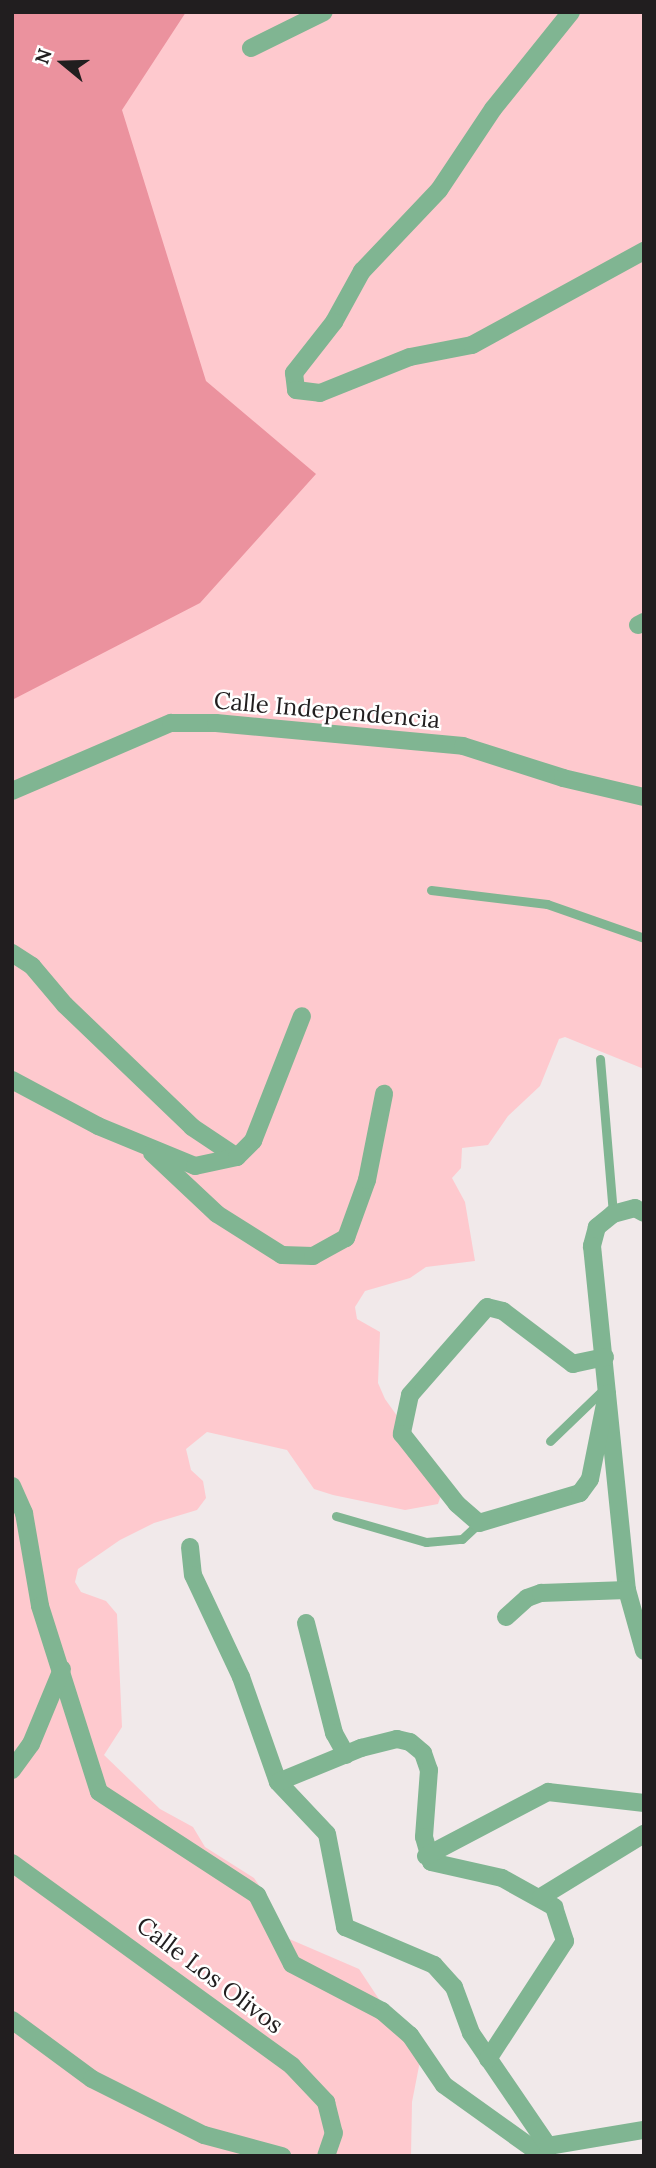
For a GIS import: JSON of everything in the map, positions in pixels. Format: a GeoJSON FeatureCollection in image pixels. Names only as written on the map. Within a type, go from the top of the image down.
{"type":"FeatureCollection","features":[{"type":"Feature","properties":{"kind":"street"},"geometry":{"type":"LineString","coordinates":[[251,48],[324,12]]}},
{"type":"Feature","properties":{"kind":"street"},"geometry":{"type":"LineString","coordinates":[[571,12],[493,109],[439,190],[362,271],[334,322],[295,373],[296,390],[320,393],[410,357],[472,345],[644,251]]}},
{"type":"Feature","properties":{"kind":"street","name":"Calle Independencia"},"geometry":{"type":"LineString","coordinates":[[12,791],[171,723],[216,723],[463,746],[563,778],[644,797]]}},
{"type":"Feature","properties":{"kind":"street"},"geometry":{"type":"LineString","coordinates":[[12,954],[32,966],[65,1005],[192,1128],[237,1157]]}},
{"type":"Feature","properties":{"kind":"street"},"geometry":{"type":"LineString","coordinates":[[12,1080],[141,1144],[195,1166],[237,1157],[253,1141],[302,1016]]}},
{"type":"Feature","properties":{"kind":"street"},"geometry":{"type":"LineString","coordinates":[[141,1144],[217,1214],[282,1255],[313,1256],[346,1238],[367,1180],[384,1094]]}},
{"type":"Feature","properties":{"kind":"street"},"geometry":{"type":"LineString","coordinates":[[644,1213],[635,1208],[613,1214],[597,1227],[592,1246],[627,1590],[644,1651]]}},
{"type":"Feature","properties":{"kind":"street"},"geometry":{"type":"LineString","coordinates":[[605,1357],[573,1364],[503,1311],[487,1307],[410,1395],[402,1434],[457,1504],[479,1523],[580,1493],[590,1479],[607,1390]]}},
{"type":"Feature","properties":{"kind":"street"},"geometry":{"type":"LineString","coordinates":[[12,1486],[24,1513],[40,1606],[99,1793],[257,1895],[292,1964],[382,2011],[410,2035],[444,2085],[545,2152],[594,2148],[644,2130]]}},
{"type":"Feature","properties":{"kind":"street"},"geometry":{"type":"LineString","coordinates":[[190,1547],[193,1575],[241,1677],[278,1782],[327,1834],[345,1927],[434,1965],[454,1987],[471,2033],[545,2152]]}},
{"type":"Feature","properties":{"kind":"street"},"geometry":{"type":"LineString","coordinates":[[506,1617],[527,1598],[541,1593],[627,1590]]}},
{"type":"Feature","properties":{"kind":"street"},"geometry":{"type":"LineString","coordinates":[[306,1623],[334,1733],[346,1755]]}},
{"type":"Feature","properties":{"kind":"street"},"geometry":{"type":"LineString","coordinates":[[12,1770],[31,1744],[62,1669]]}},
{"type":"Feature","properties":{"kind":"street"},"geometry":{"type":"LineString","coordinates":[[278,1782],[346,1755],[397,1739],[423,1753],[429,1770],[426,1856]]}},
{"type":"Feature","properties":{"kind":"street"},"geometry":{"type":"LineString","coordinates":[[426,1856],[548,1792],[644,1803]]}},
{"type":"Feature","properties":{"kind":"street"},"geometry":{"type":"LineString","coordinates":[[541,1897],[644,1834]]}},
{"type":"Feature","properties":{"kind":"street"},"geometry":{"type":"LineString","coordinates":[[426,1856],[440,1867],[502,1878],[541,1897],[554,1907],[565,1941],[488,2059]]}},
{"type":"Feature","properties":{"kind":"street","name":"Calle Los Olivos"},"geometry":{"type":"LineString","coordinates":[[12,1863],[77,1906],[292,2066],[326,2102],[334,2133],[326,2156]]}},
{"type":"Feature","properties":{"kind":"street"},"geometry":{"type":"LineString","coordinates":[[12,2020],[92,2079],[204,2135],[282,2156]]}},
{"type":"Feature","properties":{"kind":"lane"},"geometry":{"type":"LineString","coordinates":[[430,890],[547,904],[644,938]]}},
{"type":"Feature","properties":{"kind":"lane"},"geometry":{"type":"LineString","coordinates":[[600,1059],[613,1214]]}},
{"type":"Feature","properties":{"kind":"lane"},"geometry":{"type":"LineString","coordinates":[[550,1441],[607,1390]]}},
{"type":"Feature","properties":{"kind":"lane"},"geometry":{"type":"LineString","coordinates":[[336,1516],[426,1542],[462,1539],[479,1523]]}},
{"type":"Feature","properties":{"kind":"shaded area"},"geometry":{"type":"Polygon","coordinates":[[[12,12],[644,12],[644,1069],[565,1037],[559,1039],[540,1086],[508,1116],[488,1145],[462,1148],[461,1168],[452,1178],[465,1202],[475,1261],[426,1267],[410,1278],[365,1291],[355,1307],[357,1319],[380,1332],[378,1383],[385,1399],[445,1483],[438,1504],[405,1510],[333,1495],[314,1489],[287,1450],[207,1432],[186,1449],[191,1470],[203,1481],[206,1498],[197,1510],[154,1523],[120,1540],[78,1569],[75,1582],[81,1592],[106,1601],[117,1614],[122,1727],[104,1755],[160,1809],[193,1827],[205,1847],[254,1878],[265,1894],[273,1932],[359,1969],[420,2061],[412,2102],[411,2156],[12,2156],[12,12]]]}},
{"type":"Feature","properties":{"kind":"shaded area"},"geometry":{"type":"Polygon","coordinates":[[[12,12],[186,12],[122,110],[206,381],[316,474],[200,603],[12,700],[12,12]]]}}]}
